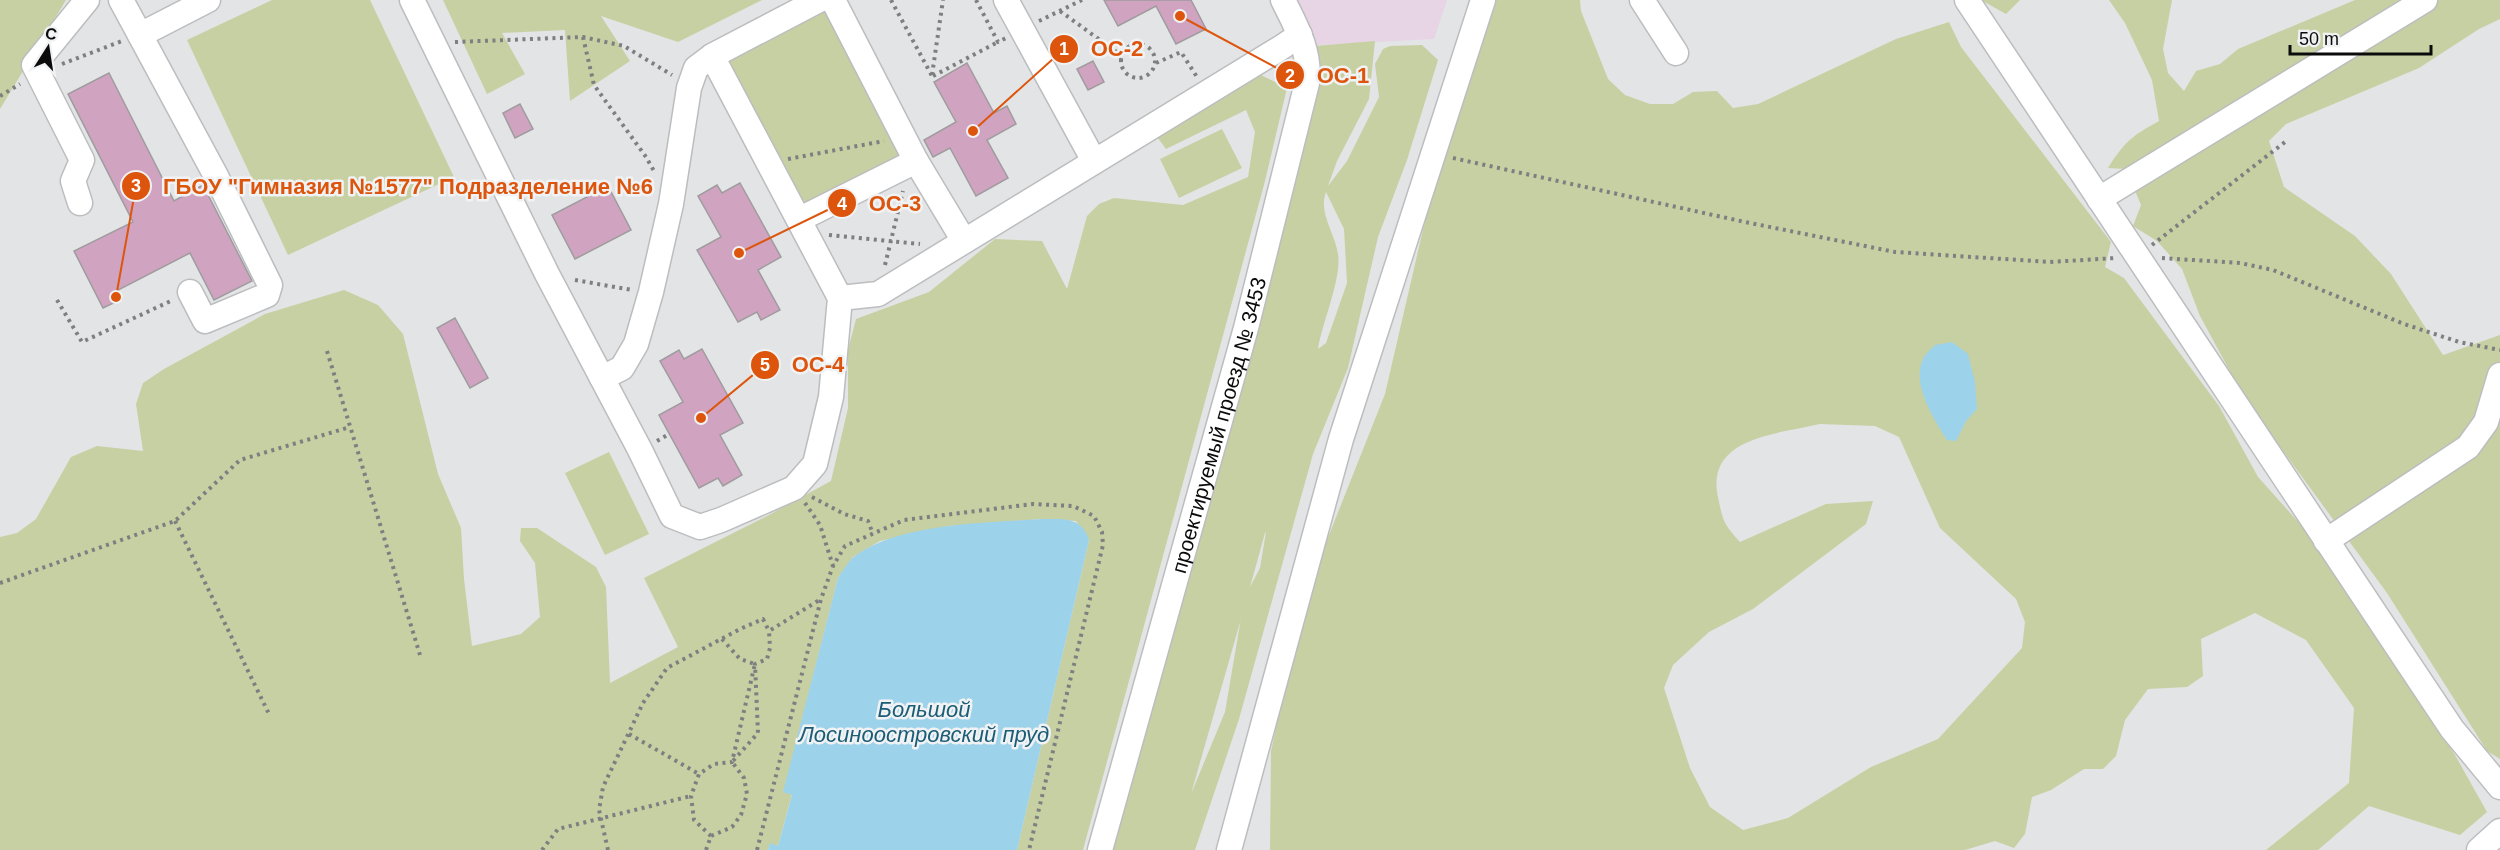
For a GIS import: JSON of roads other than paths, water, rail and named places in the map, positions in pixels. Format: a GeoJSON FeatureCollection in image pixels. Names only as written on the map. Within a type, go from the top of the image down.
{"type":"FeatureCollection","features":[{"type":"Feature","properties":{"kind":"street"},"geometry":{"type":"LineString","coordinates":[[80,203],[73,181],[82,160],[34,65],[87,0]]}},
{"type":"Feature","properties":{"kind":"street"},"geometry":{"type":"LineString","coordinates":[[121,0],[216,176],[270,285],[267,295],[205,321],[190,292]]}},
{"type":"Feature","properties":{"kind":"street"},"geometry":{"type":"LineString","coordinates":[[140,35],[208,0]]}},
{"type":"Feature","properties":{"kind":"street"},"geometry":{"type":"LineString","coordinates":[[412,0],[547,274],[672,516],[700,527],[794,488],[814,464],[831,397],[840,298],[712,56]]}},
{"type":"Feature","properties":{"kind":"street"},"geometry":{"type":"LineString","coordinates":[[602,378],[622,368],[636,344],[651,292],[671,204],[689,88],[696,68],[712,56],[819,0]]}},
{"type":"Feature","properties":{"kind":"street"},"geometry":{"type":"LineString","coordinates":[[833,0],[904,137],[913,162],[958,244]]}},
{"type":"Feature","properties":{"kind":"street"},"geometry":{"type":"LineString","coordinates":[[1006,0],[1094,161]]}},
{"type":"Feature","properties":{"kind":"street","name":"проектируемый проезд № 3453"},"geometry":{"type":"LineString","coordinates":[[1100,850],[1246,328],[1307,82],[1307,64],[1300,35],[1283,0]]}},
{"type":"Feature","properties":{"kind":"street"},"geometry":{"type":"LineString","coordinates":[[1229,850],[1341,439],[1483,0]]}},
{"type":"Feature","properties":{"kind":"street"},"geometry":{"type":"LineString","coordinates":[[1642,0],[1676,53]]}},
{"type":"Feature","properties":{"kind":"street"},"geometry":{"type":"LineString","coordinates":[[1967,0],[2452,729],[2500,787]]}},
{"type":"Feature","properties":{"kind":"street"},"geometry":{"type":"LineString","coordinates":[[2099,199],[2425,0]]}},
{"type":"Feature","properties":{"kind":"street"},"geometry":{"type":"LineString","coordinates":[[840,298],[878,294],[1300,35]]}},
{"type":"Feature","properties":{"kind":"street"},"geometry":{"type":"LineString","coordinates":[[803,226],[913,162]]}},
{"type":"Feature","properties":{"kind":"street"},"geometry":{"type":"LineString","coordinates":[[2326,541],[2468,447],[2486,422],[2500,375]]}},
{"type":"Feature","properties":{"kind":"street"},"geometry":{"type":"LineString","coordinates":[[2479,850],[2500,831]]}},
{"type":"Feature","properties":{"kind":"water"},"geometry":{"type":"Polygon","coordinates":[[[1952,342],[1968,354],[1975,382],[1977,409],[1966,421],[1956,441],[1947,440],[1936,422],[1926,401],[1920,379],[1920,369],[1927,353],[1935,345],[1952,342]]]}},
{"type":"Feature","properties":{"kind":"water","name":"Большой Лосиноостровский пруд"},"geometry":{"type":"Polygon","coordinates":[[[1041,519],[1070,520],[1082,527],[1089,540],[1017,850],[768,850],[770,843],[778,846],[792,795],[783,792],[838,578],[850,561],[873,545],[919,531],[970,524],[1041,519]]]}},
{"type":"Feature","properties":{"kind":"place","name":"ОС-1"},"geometry":{"type":"Point","coordinates":[1180,16]}},
{"type":"Feature","properties":{"kind":"place","name":"ОС-2"},"geometry":{"type":"Point","coordinates":[973,131]}},
{"type":"Feature","properties":{"kind":"place","name":"ОС-3"},"geometry":{"type":"Point","coordinates":[739,253]}},
{"type":"Feature","properties":{"kind":"place","name":"ГБОУ \"Гимназия №1577\" Подразделение №6"},"geometry":{"type":"Point","coordinates":[116,297]}},
{"type":"Feature","properties":{"kind":"place","name":"ОС-4"},"geometry":{"type":"Point","coordinates":[701,418]}}]}
